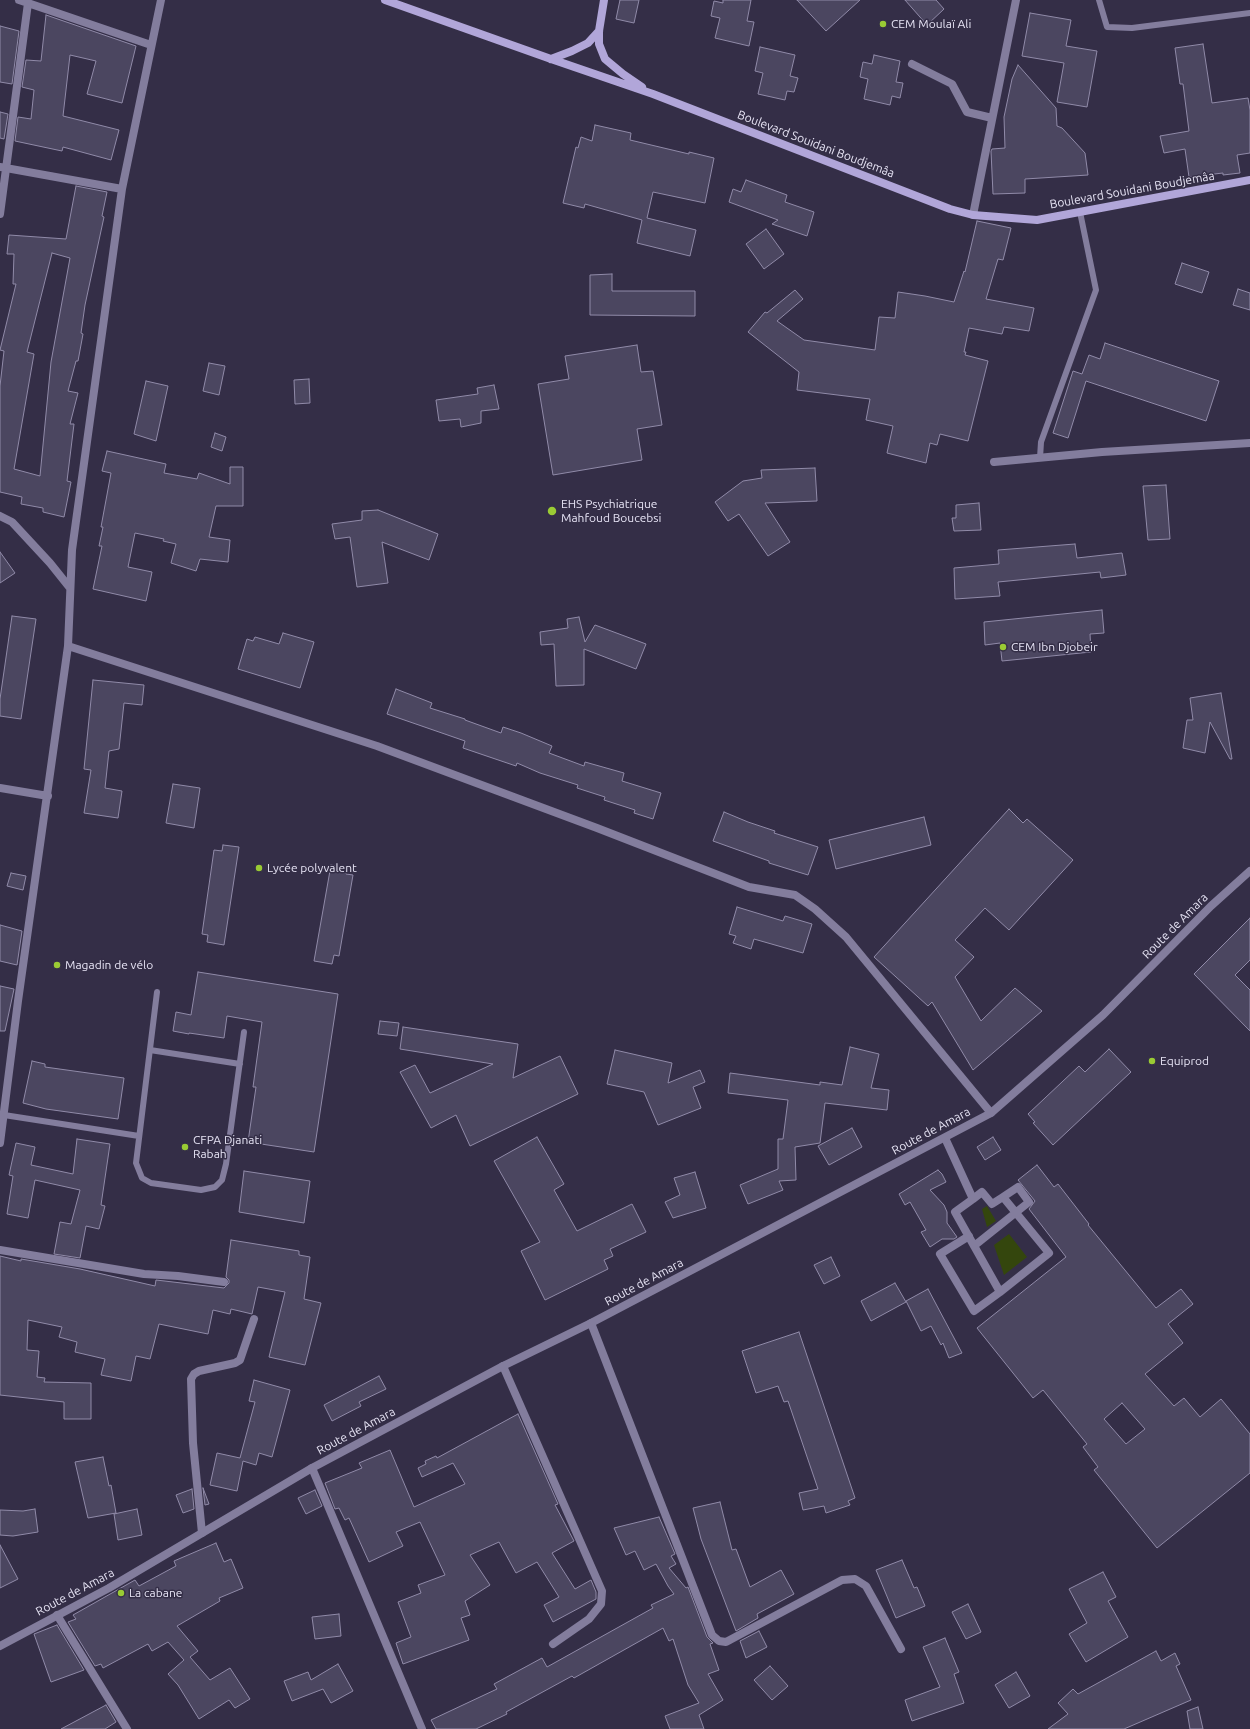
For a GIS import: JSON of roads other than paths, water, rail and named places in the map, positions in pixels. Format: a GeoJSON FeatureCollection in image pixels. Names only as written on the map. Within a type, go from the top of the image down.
{"type":"FeatureCollection","features":[{"type":"Feature","properties":{"kind":"main road","name":"Boulevard Souidani Boudjemâa"},"geometry":{"type":"LineString","coordinates":[[386,0],[653,94],[950,210],[973,215],[1037,220],[1250,180]]}},
{"type":"Feature","properties":{"kind":"main road"},"geometry":{"type":"LineString","coordinates":[[604,0],[599,31],[599,44],[605,58],[623,74],[653,94]]}},
{"type":"Feature","properties":{"kind":"main road"},"geometry":{"type":"LineString","coordinates":[[551,59],[588,43],[599,31]]}},
{"type":"Feature","properties":{"kind":"street"},"geometry":{"type":"LineString","coordinates":[[19,0],[151,45]]}},
{"type":"Feature","properties":{"kind":"street"},"geometry":{"type":"LineString","coordinates":[[0,1143],[18,1002],[68,646],[73,542],[122,189],[161,0]]}},
{"type":"Feature","properties":{"kind":"street"},"geometry":{"type":"LineString","coordinates":[[973,215],[1016,0]]}},
{"type":"Feature","properties":{"kind":"street"},"geometry":{"type":"LineString","coordinates":[[0,214],[3,168],[28,3]]}},
{"type":"Feature","properties":{"kind":"street"},"geometry":{"type":"LineString","coordinates":[[912,64],[952,84],[967,112],[992,118]]}},
{"type":"Feature","properties":{"kind":"street"},"geometry":{"type":"LineString","coordinates":[[3,168],[122,189]]}},
{"type":"Feature","properties":{"kind":"street"},"geometry":{"type":"LineString","coordinates":[[994,462],[1102,452],[1250,443]]}},
{"type":"Feature","properties":{"kind":"street"},"geometry":{"type":"LineString","coordinates":[[0,516],[12,522],[50,563],[70,588]]}},
{"type":"Feature","properties":{"kind":"street"},"geometry":{"type":"LineString","coordinates":[[68,646],[377,746],[597,828],[749,888],[795,895],[815,909],[846,937],[991,1113]]}},
{"type":"Feature","properties":{"kind":"street"},"geometry":{"type":"LineString","coordinates":[[0,788],[48,796]]}},
{"type":"Feature","properties":{"kind":"street","name":"Route de Amara"},"geometry":{"type":"LineString","coordinates":[[0,1646],[109,1588],[312,1468],[503,1366],[591,1323],[991,1113],[1103,1015],[1211,906],[1250,871]]}},
{"type":"Feature","properties":{"kind":"street"},"geometry":{"type":"LineString","coordinates":[[945,1138],[973,1199]]}},
{"type":"Feature","properties":{"kind":"street"},"geometry":{"type":"LineString","coordinates":[[974,1246],[1029,1202],[1018,1187],[992,1204],[982,1192],[955,1212],[968,1236],[1000,1292]]}},
{"type":"Feature","properties":{"kind":"street"},"geometry":{"type":"LineString","coordinates":[[968,1236],[940,1254],[974,1311],[1049,1253],[1003,1196]]}},
{"type":"Feature","properties":{"kind":"street"},"geometry":{"type":"LineString","coordinates":[[0,1250],[144,1274],[224,1282]]}},
{"type":"Feature","properties":{"kind":"street"},"geometry":{"type":"LineString","coordinates":[[202,1533],[193,1443],[191,1379],[194,1374],[199,1371],[235,1363],[240,1360],[254,1319]]}},
{"type":"Feature","properties":{"kind":"street"},"geometry":{"type":"LineString","coordinates":[[591,1323],[712,1635],[719,1641],[726,1642],[842,1580],[855,1579],[866,1586],[901,1649]]}},
{"type":"Feature","properties":{"kind":"street"},"geometry":{"type":"LineString","coordinates":[[503,1366],[602,1591],[601,1604],[589,1619],[553,1644]]}},
{"type":"Feature","properties":{"kind":"street"},"geometry":{"type":"LineString","coordinates":[[312,1468],[422,1729]]}},
{"type":"Feature","properties":{"kind":"street"},"geometry":{"type":"LineString","coordinates":[[57,1615],[127,1729]]}},
{"type":"Feature","properties":{"kind":"lane"},"geometry":{"type":"LineString","coordinates":[[1099,0],[1107,28],[1132,28],[1250,13]]}},
{"type":"Feature","properties":{"kind":"lane"},"geometry":{"type":"LineString","coordinates":[[1040,458],[1041,442],[1096,290],[1080,212]]}},
{"type":"Feature","properties":{"kind":"lane"},"geometry":{"type":"LineString","coordinates":[[157,992],[136,1163],[142,1178],[152,1183],[201,1190],[215,1187],[222,1180],[226,1164],[244,1032]]}},
{"type":"Feature","properties":{"kind":"lane"},"geometry":{"type":"LineString","coordinates":[[150,1050],[240,1064]]}},
{"type":"Feature","properties":{"kind":"lane"},"geometry":{"type":"LineString","coordinates":[[4,1115],[139,1136]]}},
{"type":"Feature","properties":{"kind":"place","name":"CEM Moulaï Ali"},"geometry":{"type":"Point","coordinates":[883,24]}},
{"type":"Feature","properties":{"kind":"place","name":"EHS Psychiatrique Mahfoud Boucebsi"},"geometry":{"type":"Point","coordinates":[552,511]}},
{"type":"Feature","properties":{"kind":"place","name":"CEM Ibn Djobeir"},"geometry":{"type":"Point","coordinates":[1003,647]}},
{"type":"Feature","properties":{"kind":"place","name":"Lycée polyvalent"},"geometry":{"type":"Point","coordinates":[259,868]}},
{"type":"Feature","properties":{"kind":"place","name":"Magadin de vélo"},"geometry":{"type":"Point","coordinates":[57,965]}},
{"type":"Feature","properties":{"kind":"place","name":"Equiprod"},"geometry":{"type":"Point","coordinates":[1152,1061]}},
{"type":"Feature","properties":{"kind":"place","name":"CFPA Djanati Rabah"},"geometry":{"type":"Point","coordinates":[185,1147]}},
{"type":"Feature","properties":{"kind":"place","name":"La cabane"},"geometry":{"type":"Point","coordinates":[121,1593]}}]}
